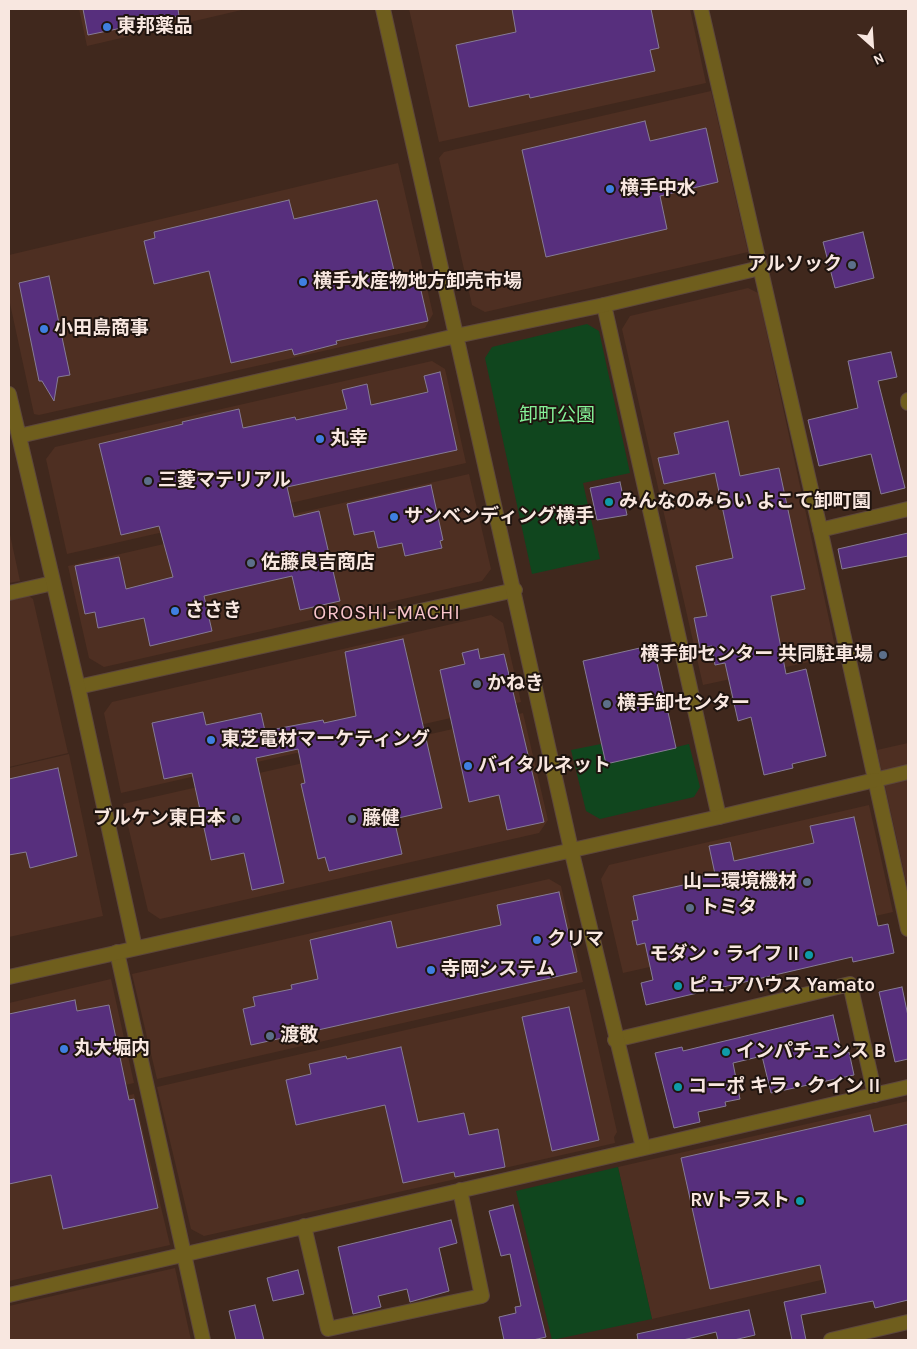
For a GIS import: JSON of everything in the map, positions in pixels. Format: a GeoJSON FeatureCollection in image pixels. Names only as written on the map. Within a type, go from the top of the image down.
{"type":"FeatureCollection","features":[{"type":"Feature","properties":{"kind":"street"},"geometry":{"type":"LineString","coordinates":[[383,9],[571,849],[643,1147]]}},
{"type":"Feature","properties":{"kind":"street"},"geometry":{"type":"LineString","coordinates":[[701,9],[820,530],[908,929]]}},
{"type":"Feature","properties":{"kind":"street"},"geometry":{"type":"LineString","coordinates":[[19,436],[456,336],[604,305],[760,268]]}},
{"type":"Feature","properties":{"kind":"street"},"geometry":{"type":"LineString","coordinates":[[604,305],[720,817]]}},
{"type":"Feature","properties":{"kind":"street"},"geometry":{"type":"LineString","coordinates":[[9,394],[78,687],[135,948]]}},
{"type":"Feature","properties":{"kind":"street"},"geometry":{"type":"LineString","coordinates":[[820,530],[908,510]]}},
{"type":"Feature","properties":{"kind":"street"},"geometry":{"type":"LineString","coordinates":[[9,593],[54,583]]}},
{"type":"Feature","properties":{"kind":"street"},"geometry":{"type":"LineString","coordinates":[[78,687],[514,590]]}},
{"type":"Feature","properties":{"kind":"street"},"geometry":{"type":"LineString","coordinates":[[9,977],[720,817],[908,772]]}},
{"type":"Feature","properties":{"kind":"street"},"geometry":{"type":"LineString","coordinates":[[117,952],[203,1340]]}},
{"type":"Feature","properties":{"kind":"street"},"geometry":{"type":"LineString","coordinates":[[616,1040],[850,984],[875,1095]]}},
{"type":"Feature","properties":{"kind":"street"},"geometry":{"type":"LineString","coordinates":[[9,1295],[908,1087]]}},
{"type":"Feature","properties":{"kind":"street"},"geometry":{"type":"LineString","coordinates":[[304,1226],[328,1330],[482,1296],[460,1190]]}},
{"type":"Feature","properties":{"kind":"street"},"geometry":{"type":"LineString","coordinates":[[830,1340],[908,1322]]}},
{"type":"Feature","properties":{"kind":"shaded area"},"geometry":{"type":"Polygon","coordinates":[[[79,9],[246,9],[87,46],[79,9]]]}},
{"type":"Feature","properties":{"kind":"shaded area"},"geometry":{"type":"Polygon","coordinates":[[[409,9],[690,9],[706,83],[439,142],[409,9]]]}},
{"type":"Feature","properties":{"kind":"shaded area"},"geometry":{"type":"Polygon","coordinates":[[[711,91],[748,252],[485,312],[472,305],[439,158],[444,152],[711,91]]]}},
{"type":"Feature","properties":{"kind":"shaded area"},"geometry":{"type":"Polygon","coordinates":[[[398,163],[433,314],[425,328],[39,415],[34,414],[9,299],[9,255],[398,163]]]}},
{"type":"Feature","properties":{"kind":"shaded area"},"geometry":{"type":"Polygon","coordinates":[[[748,288],[758,293],[837,656],[703,685],[622,329],[630,316],[748,288]]]}},
{"type":"Feature","properties":{"kind":"shaded area"},"geometry":{"type":"Polygon","coordinates":[[[432,361],[445,369],[466,463],[67,554],[46,459],[55,447],[432,361]]]}},
{"type":"Feature","properties":{"kind":"shaded area"},"geometry":{"type":"Polygon","coordinates":[[[469,474],[491,569],[482,581],[104,667],[89,658],[68,566],[469,474]]]}},
{"type":"Feature","properties":{"kind":"shaded area"},"geometry":{"type":"Polygon","coordinates":[[[9,530],[20,581],[9,583],[9,530]]]}},
{"type":"Feature","properties":{"kind":"shaded area"},"geometry":{"type":"Polygon","coordinates":[[[29,596],[33,599],[68,753],[9,767],[9,601],[29,596]]]}},
{"type":"Feature","properties":{"kind":"shaded area"},"geometry":{"type":"Polygon","coordinates":[[[491,615],[503,623],[521,702],[121,793],[104,713],[112,702],[491,615]]]}},
{"type":"Feature","properties":{"kind":"shaded area"},"geometry":{"type":"Polygon","coordinates":[[[523,713],[548,820],[539,833],[160,919],[148,911],[123,804],[523,713]]]}},
{"type":"Feature","properties":{"kind":"shaded area"},"geometry":{"type":"Polygon","coordinates":[[[908,743],[908,890],[877,750],[908,743]]]}},
{"type":"Feature","properties":{"kind":"shaded area"},"geometry":{"type":"Polygon","coordinates":[[[69,754],[103,916],[9,937],[9,768],[69,754]]]}},
{"type":"Feature","properties":{"kind":"shaded area"},"geometry":{"type":"Polygon","coordinates":[[[869,805],[893,912],[623,973],[601,879],[609,865],[869,805]]]}},
{"type":"Feature","properties":{"kind":"shaded area"},"geometry":{"type":"Polygon","coordinates":[[[549,879],[561,886],[583,982],[157,1079],[132,974],[549,879]]]}},
{"type":"Feature","properties":{"kind":"shaded area","name":"丸大堀内"},"geometry":{"type":"Polygon","coordinates":[[[111,979],[134,1083],[9,1112],[9,1003],[111,979]]]}},
{"type":"Feature","properties":{"kind":"shaded area"},"geometry":{"type":"Polygon","coordinates":[[[585,989],[617,1132],[614,1137],[615,1143],[204,1236],[191,1229],[157,1087],[585,989]]]}},
{"type":"Feature","properties":{"kind":"shaded area"},"geometry":{"type":"Polygon","coordinates":[[[134,1094],[170,1245],[9,1281],[9,1121],[134,1094]]]}},
{"type":"Feature","properties":{"kind":"shaded area","name":"RVトラスト"},"geometry":{"type":"Polygon","coordinates":[[[908,1101],[908,1260],[652,1319],[618,1167],[908,1101]]]}},
{"type":"Feature","properties":{"kind":"shaded area"},"geometry":{"type":"Polygon","coordinates":[[[175,1268],[191,1340],[9,1340],[9,1306],[175,1268]]]}},
{"type":"Feature","properties":{"kind":"green space","name":"卸町公園"},"geometry":{"type":"Polygon","coordinates":[[[587,324],[599,331],[630,473],[583,483],[600,559],[532,574],[485,358],[492,347],[587,324]]]}},
{"type":"Feature","properties":{"kind":"green space"},"geometry":{"type":"Polygon","coordinates":[[[601,744],[606,764],[689,744],[700,787],[694,797],[600,819],[586,811],[571,750],[601,744]]]}},
{"type":"Feature","properties":{"kind":"green space"},"geometry":{"type":"Polygon","coordinates":[[[618,1167],[652,1319],[552,1340],[516,1191],[618,1167]]]}},
{"type":"Feature","properties":{"kind":"building","name":"東邦薬品"},"geometry":{"type":"Polygon","coordinates":[[[83,9],[178,9],[179,16],[88,35],[83,9]]]}},
{"type":"Feature","properties":{"kind":"building"},"geometry":{"type":"Polygon","coordinates":[[[512,9],[651,9],[659,48],[650,50],[655,71],[530,98],[529,94],[469,107],[456,45],[516,32],[512,9]]]}},
{"type":"Feature","properties":{"kind":"building","name":"横手中水"},"geometry":{"type":"Polygon","coordinates":[[[645,121],[650,141],[706,128],[718,182],[660,196],[667,229],[546,257],[522,150],[645,121]]]}},
{"type":"Feature","properties":{"kind":"building"},"geometry":{"type":"Polygon","coordinates":[[[289,200],[294,219],[377,200],[398,287],[419,282],[428,321],[336,341],[337,344],[294,355],[292,349],[231,363],[209,271],[154,284],[144,241],[155,238],[154,232],[289,200]]]}},
{"type":"Feature","properties":{"kind":"building","name":"アルソック"},"geometry":{"type":"Polygon","coordinates":[[[863,232],[874,278],[835,288],[823,242],[863,232]]]}},
{"type":"Feature","properties":{"kind":"building","name":"小田島商事"},"geometry":{"type":"Polygon","coordinates":[[[49,276],[70,375],[58,377],[54,401],[42,381],[39,381],[19,283],[49,276]]]}},
{"type":"Feature","properties":{"kind":"building"},"geometry":{"type":"Polygon","coordinates":[[[891,352],[897,377],[878,381],[905,488],[881,494],[871,454],[819,466],[808,420],[858,408],[848,361],[891,352]]]}},
{"type":"Feature","properties":{"kind":"building"},"geometry":{"type":"Polygon","coordinates":[[[440,372],[457,450],[287,487],[294,517],[319,511],[340,601],[300,610],[292,576],[204,596],[212,631],[150,646],[144,618],[98,628],[95,612],[85,614],[75,566],[119,557],[126,589],[173,577],[159,526],[121,535],[99,444],[239,409],[243,428],[295,417],[296,420],[347,409],[342,390],[367,384],[371,405],[428,392],[424,376],[440,372]]]}},
{"type":"Feature","properties":{"kind":"building"},"geometry":{"type":"Polygon","coordinates":[[[728,421],[740,476],[779,468],[805,589],[771,596],[786,674],[806,669],[826,756],[792,764],[793,768],[764,775],[751,717],[738,721],[725,663],[715,665],[712,646],[700,648],[694,618],[707,616],[696,566],[733,558],[715,473],[664,484],[658,458],[679,454],[674,433],[728,421]]]}},
{"type":"Feature","properties":{"kind":"building","name":"みんなのみらい よこて卸町園"},"geometry":{"type":"Polygon","coordinates":[[[620,482],[627,515],[597,520],[590,488],[620,482]]]}},
{"type":"Feature","properties":{"kind":"building","name":"サンベンディング横手"},"geometry":{"type":"Polygon","coordinates":[[[431,485],[443,540],[440,541],[442,548],[405,556],[402,543],[378,548],[374,531],[354,535],[347,504],[431,485]]]}},
{"type":"Feature","properties":{"kind":"building"},"geometry":{"type":"Polygon","coordinates":[[[908,533],[908,556],[842,569],[838,549],[908,533]]]}},
{"type":"Feature","properties":{"kind":"building"},"geometry":{"type":"Polygon","coordinates":[[[403,639],[442,808],[394,819],[402,854],[329,871],[325,857],[318,859],[301,784],[305,783],[298,749],[256,758],[284,883],[252,890],[244,853],[211,860],[192,773],[164,779],[152,723],[203,712],[206,725],[261,713],[265,731],[323,720],[324,723],[356,716],[345,652],[403,639]]]}},
{"type":"Feature","properties":{"kind":"building","name":"横手卸センター"},"geometry":{"type":"Polygon","coordinates":[[[653,645],[676,748],[606,764],[583,661],[653,645]]]}},
{"type":"Feature","properties":{"kind":"building"},"geometry":{"type":"Polygon","coordinates":[[[478,649],[480,659],[504,654],[544,822],[507,830],[499,795],[469,802],[440,670],[465,664],[462,653],[478,649]]]}},
{"type":"Feature","properties":{"kind":"building"},"geometry":{"type":"Polygon","coordinates":[[[58,768],[77,856],[30,868],[26,852],[9,855],[9,779],[58,768]]]}},
{"type":"Feature","properties":{"kind":"building"},"geometry":{"type":"Polygon","coordinates":[[[854,817],[878,926],[888,924],[894,953],[853,962],[852,957],[646,1005],[641,983],[653,980],[645,943],[637,945],[632,921],[638,920],[633,896],[697,882],[696,877],[715,874],[709,846],[730,842],[734,861],[814,843],[810,826],[854,817]]]}},
{"type":"Feature","properties":{"kind":"building"},"geometry":{"type":"Polygon","coordinates":[[[559,892],[577,972],[251,1045],[243,1009],[255,1006],[253,997],[292,989],[291,985],[318,979],[310,940],[391,921],[397,948],[501,925],[497,905],[559,892]]]}},
{"type":"Feature","properties":{"kind":"building"},"geometry":{"type":"Polygon","coordinates":[[[902,987],[908,1016],[908,1059],[895,1062],[879,992],[902,987]]]}},
{"type":"Feature","properties":{"kind":"building"},"geometry":{"type":"Polygon","coordinates":[[[75,1000],[77,1011],[109,1005],[129,1100],[134,1099],[158,1208],[63,1229],[51,1175],[9,1184],[9,1014],[75,1000]]]}},
{"type":"Feature","properties":{"kind":"building"},"geometry":{"type":"Polygon","coordinates":[[[569,1007],[599,1140],[552,1151],[522,1017],[569,1007]]]}},
{"type":"Feature","properties":{"kind":"building"},"geometry":{"type":"Polygon","coordinates":[[[833,1015],[842,1054],[849,1052],[854,1075],[771,1093],[762,1056],[733,1063],[740,1099],[725,1102],[726,1106],[698,1112],[700,1122],[674,1128],[655,1053],[682,1047],[683,1051],[833,1015]]]}},
{"type":"Feature","properties":{"kind":"building"},"geometry":{"type":"Polygon","coordinates":[[[401,1047],[418,1122],[464,1113],[469,1135],[498,1129],[505,1167],[455,1177],[454,1172],[403,1183],[385,1105],[296,1125],[286,1080],[311,1074],[309,1064],[346,1056],[347,1059],[401,1047]]]}},
{"type":"Feature","properties":{"kind":"building","name":"RVトラスト"},"geometry":{"type":"Polygon","coordinates":[[[870,1115],[874,1132],[908,1124],[908,1300],[875,1308],[873,1301],[801,1315],[806,1340],[792,1340],[784,1302],[826,1293],[820,1265],[710,1289],[681,1158],[870,1115]]]}},
{"type":"Feature","properties":{"kind":"building"},"geometry":{"type":"Polygon","coordinates":[[[513,1205],[546,1337],[533,1340],[504,1340],[499,1317],[516,1313],[515,1307],[521,1306],[510,1254],[501,1256],[489,1211],[513,1205]]]}},
{"type":"Feature","properties":{"kind":"building"},"geometry":{"type":"Polygon","coordinates":[[[451,1220],[457,1243],[439,1248],[449,1291],[410,1302],[407,1289],[378,1296],[381,1307],[353,1314],[338,1247],[451,1220]]]}},
{"type":"Feature","properties":{"kind":"building"},"geometry":{"type":"Polygon","coordinates":[[[298,1270],[304,1294],[273,1301],[267,1278],[298,1270]]]}},
{"type":"Feature","properties":{"kind":"building"},"geometry":{"type":"Polygon","coordinates":[[[255,1305],[264,1340],[236,1340],[229,1311],[255,1305]]]}},
{"type":"Feature","properties":{"kind":"building"},"geometry":{"type":"Polygon","coordinates":[[[749,1310],[755,1335],[734,1340],[718,1340],[716,1332],[683,1340],[638,1340],[637,1334],[749,1310]]]}},
{"type":"Feature","properties":{"kind":"place","name":"東邦薬品"},"geometry":{"type":"Point","coordinates":[107,27]}},
{"type":"Feature","properties":{"kind":"place","name":"横手中水"},"geometry":{"type":"Point","coordinates":[610,189]}},
{"type":"Feature","properties":{"kind":"place","name":"アルソック"},"geometry":{"type":"Point","coordinates":[852,265]}},
{"type":"Feature","properties":{"kind":"place","name":"横手水産物地方卸売市場"},"geometry":{"type":"Point","coordinates":[303,282]}},
{"type":"Feature","properties":{"kind":"place","name":"小田島商事"},"geometry":{"type":"Point","coordinates":[44,329]}},
{"type":"Feature","properties":{"kind":"place","name":"丸幸"},"geometry":{"type":"Point","coordinates":[320,439]}},
{"type":"Feature","properties":{"kind":"place","name":"三菱マテリアル"},"geometry":{"type":"Point","coordinates":[148,481]}},
{"type":"Feature","properties":{"kind":"place","name":"みんなのみらい よこて卸町園"},"geometry":{"type":"Point","coordinates":[609,502]}},
{"type":"Feature","properties":{"kind":"place","name":"サンベンディング横手"},"geometry":{"type":"Point","coordinates":[394,517]}},
{"type":"Feature","properties":{"kind":"place","name":"佐藤良吉商店"},"geometry":{"type":"Point","coordinates":[251,563]}},
{"type":"Feature","properties":{"kind":"place","name":"ささき"},"geometry":{"type":"Point","coordinates":[175,611]}},
{"type":"Feature","properties":{"kind":"place","name":"横手卸センター 共同駐車場"},"geometry":{"type":"Point","coordinates":[883,655]}},
{"type":"Feature","properties":{"kind":"place","name":"かねき"},"geometry":{"type":"Point","coordinates":[477,684]}},
{"type":"Feature","properties":{"kind":"place","name":"横手卸センター"},"geometry":{"type":"Point","coordinates":[607,704]}},
{"type":"Feature","properties":{"kind":"place","name":"東芝電材マーケティング"},"geometry":{"type":"Point","coordinates":[211,740]}},
{"type":"Feature","properties":{"kind":"place","name":"バイタルネット"},"geometry":{"type":"Point","coordinates":[468,766]}},
{"type":"Feature","properties":{"kind":"place","name":"ブルケン東日本"},"geometry":{"type":"Point","coordinates":[236,819]}},
{"type":"Feature","properties":{"kind":"place","name":"藤健"},"geometry":{"type":"Point","coordinates":[352,819]}},
{"type":"Feature","properties":{"kind":"place","name":"山二環境機材"},"geometry":{"type":"Point","coordinates":[807,882]}},
{"type":"Feature","properties":{"kind":"place","name":"トミタ"},"geometry":{"type":"Point","coordinates":[690,908]}},
{"type":"Feature","properties":{"kind":"place","name":"クリマ"},"geometry":{"type":"Point","coordinates":[537,940]}},
{"type":"Feature","properties":{"kind":"place","name":"モダン・ライフ II"},"geometry":{"type":"Point","coordinates":[809,955]}},
{"type":"Feature","properties":{"kind":"place","name":"寺岡システム"},"geometry":{"type":"Point","coordinates":[431,970]}},
{"type":"Feature","properties":{"kind":"place","name":"ピュアハウス Yamato"},"geometry":{"type":"Point","coordinates":[678,986]}},
{"type":"Feature","properties":{"kind":"place","name":"渡敬"},"geometry":{"type":"Point","coordinates":[270,1036]}},
{"type":"Feature","properties":{"kind":"place","name":"丸大堀内"},"geometry":{"type":"Point","coordinates":[64,1049]}},
{"type":"Feature","properties":{"kind":"place","name":"インパチェンス B"},"geometry":{"type":"Point","coordinates":[726,1052]}},
{"type":"Feature","properties":{"kind":"place","name":"コーポ キラ・クイン II"},"geometry":{"type":"Point","coordinates":[678,1087]}},
{"type":"Feature","properties":{"kind":"place","name":"RVトラスト"},"geometry":{"type":"Point","coordinates":[800,1201]}},
{"type":"Feature","properties":{"kind":"district","name":"OROSHI-MACHI"},"geometry":{"type":"Point","coordinates":[387,613]}}]}
